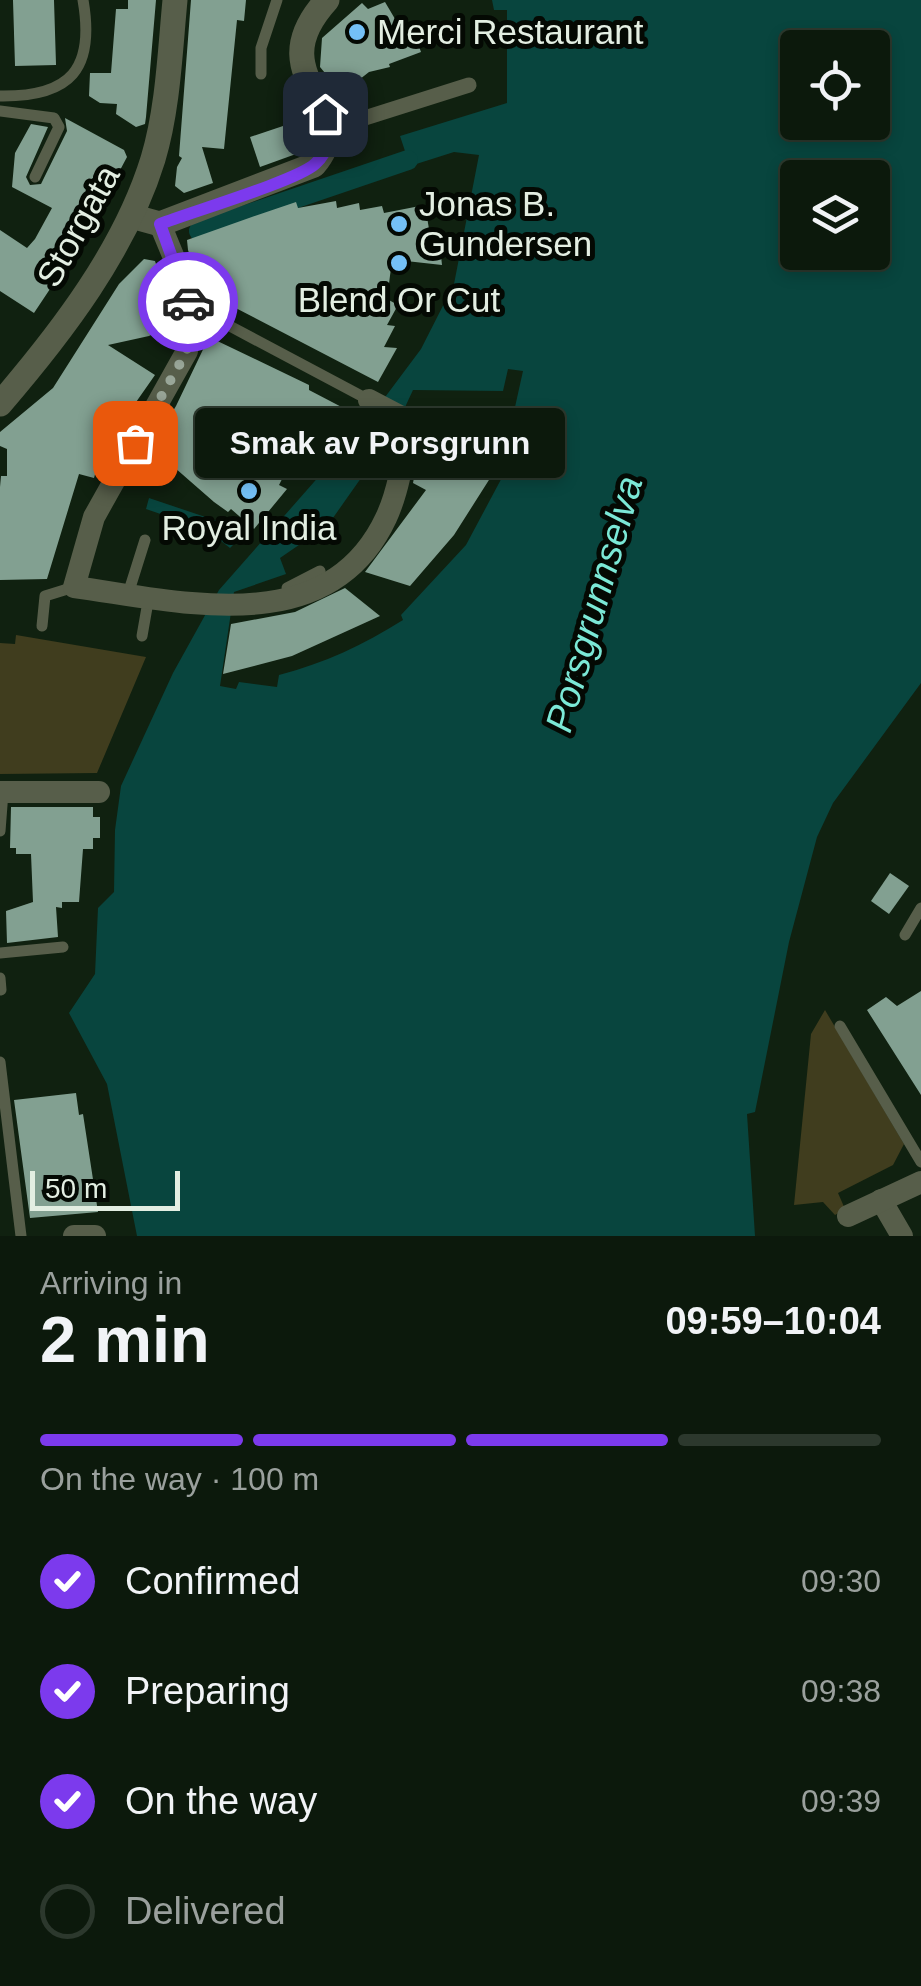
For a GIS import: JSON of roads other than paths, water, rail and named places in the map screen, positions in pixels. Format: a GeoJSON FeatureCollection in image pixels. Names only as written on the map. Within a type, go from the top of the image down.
{"type":"FeatureCollection","features":[{"type":"Feature","properties":{"kind":"street","name":"Storgata"},"geometry":{"type":"LineString","coordinates":[[0,404],[56,336],[131,216],[158,137],[175,0]]}},
{"type":"Feature","properties":{"kind":"street"},"geometry":{"type":"LineString","coordinates":[[131,216],[160,224],[305,171],[324,154],[330,129],[299,60],[304,31],[327,0]]}},
{"type":"Feature","properties":{"kind":"street"},"geometry":{"type":"LineString","coordinates":[[330,129],[469,85]]}},
{"type":"Feature","properties":{"kind":"street"},"geometry":{"type":"LineString","coordinates":[[160,224],[186,287],[191,315],[187,351],[105,495],[74,586],[206,604],[269,606],[335,576],[364,551],[386,517],[409,420],[369,400]]}},
{"type":"Feature","properties":{"kind":"street"},"geometry":{"type":"LineString","coordinates":[[2,792],[98,792]]}},
{"type":"Feature","properties":{"kind":"street"},"geometry":{"type":"LineString","coordinates":[[848,1216],[921,1182]]}},
{"type":"Feature","properties":{"kind":"street"},"geometry":{"type":"LineString","coordinates":[[881,1200],[902,1236]]}},
{"type":"Feature","properties":{"kind":"lane"},"geometry":{"type":"LineString","coordinates":[[0,96],[37,94],[58,86],[80,69],[88,44],[83,0]]}},
{"type":"Feature","properties":{"kind":"lane"},"geometry":{"type":"LineString","coordinates":[[261,74],[262,48],[276,0]]}},
{"type":"Feature","properties":{"kind":"lane"},"geometry":{"type":"LineString","coordinates":[[0,111],[39,114],[54,118],[59,126],[36,178]]}},
{"type":"Feature","properties":{"kind":"lane"},"geometry":{"type":"LineString","coordinates":[[191,315],[226,324],[369,400]]}},
{"type":"Feature","properties":{"kind":"lane"},"geometry":{"type":"LineString","coordinates":[[142,636],[138,595],[144,540]]}},
{"type":"Feature","properties":{"kind":"lane"},"geometry":{"type":"LineString","coordinates":[[239,606],[320,571]]}},
{"type":"Feature","properties":{"kind":"lane"},"geometry":{"type":"LineString","coordinates":[[42,626],[46,596],[74,586]]}},
{"type":"Feature","properties":{"kind":"lane"},"geometry":{"type":"LineString","coordinates":[[0,831],[2,792]]}},
{"type":"Feature","properties":{"kind":"lane"},"geometry":{"type":"LineString","coordinates":[[905,935],[921,908]]}},
{"type":"Feature","properties":{"kind":"lane"},"geometry":{"type":"LineString","coordinates":[[0,954],[63,946]]}},
{"type":"Feature","properties":{"kind":"lane"},"geometry":{"type":"LineString","coordinates":[[0,978],[1,990]]}},
{"type":"Feature","properties":{"kind":"lane"},"geometry":{"type":"LineString","coordinates":[[840,1026],[921,1162]]}},
{"type":"Feature","properties":{"kind":"lane"},"geometry":{"type":"LineString","coordinates":[[0,1062],[21,1236]]}},
{"type":"Feature","properties":{"kind":"water","name":"Porsgrunnselva"},"geometry":{"type":"Polygon","coordinates":[[[492,0],[921,0],[921,683],[833,803],[817,837],[789,942],[755,1112],[747,1114],[755,1236],[137,1236],[107,1084],[69,1013],[95,974],[98,908],[114,892],[115,830],[121,786],[173,673],[219,590],[365,424],[421,349],[454,284],[479,155],[454,152],[410,166],[400,136],[507,103],[507,10],[494,10],[492,0]],[[508,369],[503,391],[413,390],[374,474],[366,471],[328,525],[280,558],[286,574],[234,592],[220,686],[236,689],[239,682],[277,687],[279,675],[343,652],[403,620],[401,615],[466,545],[514,455],[505,452],[523,371],[508,369]]]}},
{"type":"Feature","properties":{"kind":"water"},"geometry":{"type":"Polygon","coordinates":[[[149,498],[247,531],[230,548],[207,530],[146,509],[149,498]]]}},
{"type":"Feature","properties":{"kind":"waterway"},"geometry":{"type":"LineString","coordinates":[[199,231],[408,160]]}},
{"type":"Feature","properties":{"kind":"place","name":"Merci Restaurant"},"geometry":{"type":"Point","coordinates":[357,32]}},
{"type":"Feature","properties":{"kind":"place","name":"Jonas B. Gundersen"},"geometry":{"type":"Point","coordinates":[399,224]}},
{"type":"Feature","properties":{"kind":"place","name":"Blend Or Cut"},"geometry":{"type":"Point","coordinates":[399,263]}},
{"type":"Feature","properties":{"kind":"place","name":"Smak av Porsgrunn"},"geometry":{"type":"Point","coordinates":[135,443]}},
{"type":"Feature","properties":{"kind":"place","name":"Royal India"},"geometry":{"type":"Point","coordinates":[249,491]}}]}
